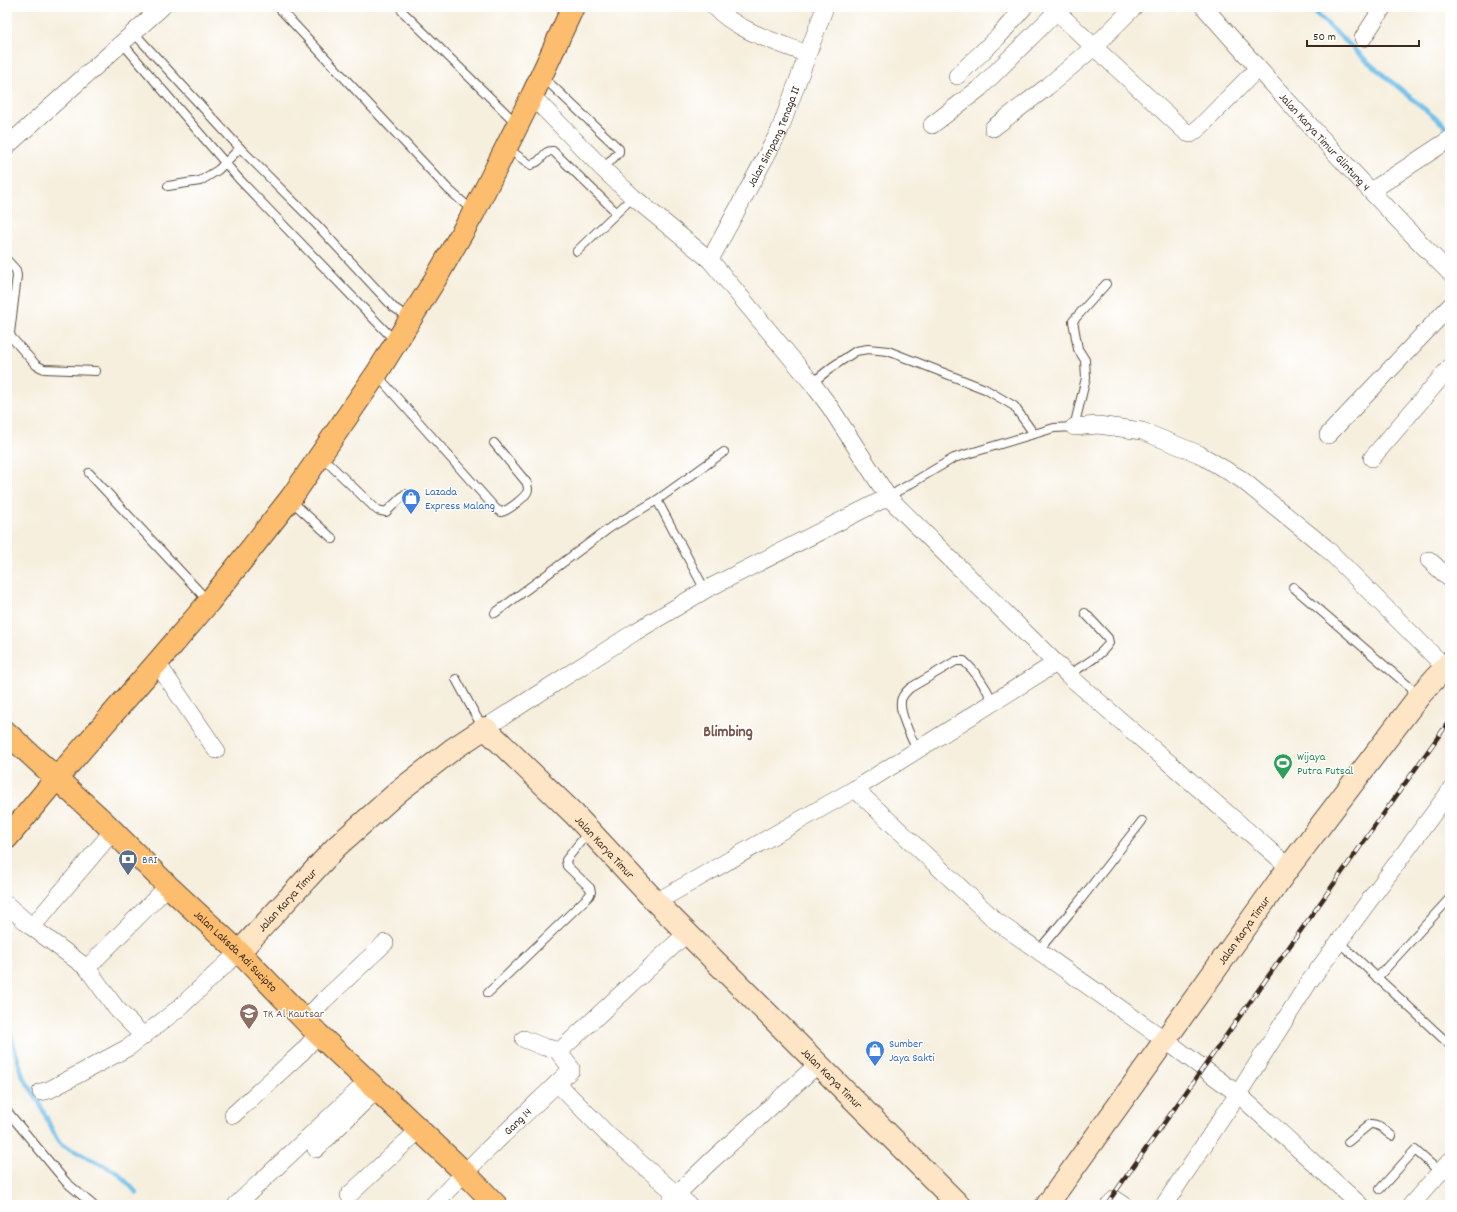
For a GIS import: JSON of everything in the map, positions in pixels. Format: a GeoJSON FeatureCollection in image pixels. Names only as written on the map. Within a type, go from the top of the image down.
{"type":"FeatureCollection","features":[{"type":"Feature","properties":{"kind":"main road"},"geometry":{"type":"LineString","coordinates":[[7,838],[209,602],[291,498],[323,453],[377,373],[411,319],[474,212],[542,76],[573,7]]}},
{"type":"Feature","properties":{"kind":"main road","name":"Jalan Laksda Adi Sucipto"},"geometry":{"type":"LineString","coordinates":[[7,733],[113,831],[168,886],[240,952],[312,1027],[372,1086],[465,1173],[496,1205]]}},
{"type":"Feature","properties":{"kind":"street"},"geometry":{"type":"LineString","coordinates":[[7,146],[162,7]]}},
{"type":"Feature","properties":{"kind":"street"},"geometry":{"type":"LineString","coordinates":[[715,7],[722,15],[742,28],[807,54]]}},
{"type":"Feature","properties":{"kind":"street","name":"Jalan Simpang Tenaga II"},"geometry":{"type":"LineString","coordinates":[[710,260],[779,132],[825,7]]}},
{"type":"Feature","properties":{"kind":"street"},"geometry":{"type":"LineString","coordinates":[[957,76],[998,37],[1024,7]]}},
{"type":"Feature","properties":{"kind":"street"},"geometry":{"type":"LineString","coordinates":[[993,128],[1046,88],[1094,47],[1134,7]]}},
{"type":"Feature","properties":{"kind":"street","name":"Jalan Karya Timur Glintung 4"},"geometry":{"type":"LineString","coordinates":[[1204,7],[1400,224],[1450,273]]}},
{"type":"Feature","properties":{"kind":"street"},"geometry":{"type":"LineString","coordinates":[[1363,38],[1383,7]]}},
{"type":"Feature","properties":{"kind":"street"},"geometry":{"type":"LineString","coordinates":[[932,125],[980,88],[1054,9],[1187,133],[1191,134],[1200,127],[1258,68]]}},
{"type":"Feature","properties":{"kind":"street"},"geometry":{"type":"LineString","coordinates":[[532,96],[603,169],[633,197],[710,260],[830,407],[888,496],[1068,675],[1289,867]]}},
{"type":"Feature","properties":{"kind":"street"},"geometry":{"type":"LineString","coordinates":[[1371,191],[1450,139]]}},
{"type":"Feature","properties":{"kind":"street"},"geometry":{"type":"LineString","coordinates":[[1328,436],[1450,306]]}},
{"type":"Feature","properties":{"kind":"street"},"geometry":{"type":"LineString","coordinates":[[1372,458],[1450,367]]}},
{"type":"Feature","properties":{"kind":"street"},"geometry":{"type":"LineString","coordinates":[[1074,427],[1098,425],[1142,431],[1199,454],[1241,479],[1325,546],[1448,664]]}},
{"type":"Feature","properties":{"kind":"street"},"geometry":{"type":"LineString","coordinates":[[485,728],[635,632],[705,590],[888,496]]}},
{"type":"Feature","properties":{"kind":"street"},"geometry":{"type":"LineString","coordinates":[[1429,560],[1450,580]]}},
{"type":"Feature","properties":{"kind":"street"},"geometry":{"type":"LineString","coordinates":[[158,663],[216,750]]}},
{"type":"Feature","properties":{"kind":"street"},"geometry":{"type":"LineString","coordinates":[[656,902],[855,789],[1056,663]]}},
{"type":"Feature","properties":{"kind":"street","name":"Jalan Karya Timur"},"geometry":{"type":"LineString","coordinates":[[1047,1205],[1289,867],[1420,695],[1448,664]]}},
{"type":"Feature","properties":{"kind":"street","name":"Jalan Karya Timur"},"geometry":{"type":"LineString","coordinates":[[240,952],[336,847],[399,791],[453,749],[485,728],[514,755],[656,902],[959,1205]]}},
{"type":"Feature","properties":{"kind":"street"},"geometry":{"type":"LineString","coordinates":[[855,789],[996,921],[1165,1040],[1238,1094],[1360,1205]]}},
{"type":"Feature","properties":{"kind":"street"},"geometry":{"type":"LineString","coordinates":[[1164,1205],[1238,1094],[1309,982],[1450,791]]}},
{"type":"Feature","properties":{"kind":"street"},"geometry":{"type":"LineString","coordinates":[[32,927],[113,831]]}},
{"type":"Feature","properties":{"kind":"street"},"geometry":{"type":"LineString","coordinates":[[87,968],[168,886]]}},
{"type":"Feature","properties":{"kind":"street"},"geometry":{"type":"LineString","coordinates":[[7,905],[32,927],[87,968],[116,1008],[143,1036]]}},
{"type":"Feature","properties":{"kind":"street"},"geometry":{"type":"LineString","coordinates":[[524,1039],[544,1047],[561,1051],[666,951],[687,933]]}},
{"type":"Feature","properties":{"kind":"street"},"geometry":{"type":"LineString","coordinates":[[233,1115],[303,1051],[323,1001],[385,943]]}},
{"type":"Feature","properties":{"kind":"street"},"geometry":{"type":"LineString","coordinates":[[41,1092],[49,1090],[123,1051],[178,1009],[240,952]]}},
{"type":"Feature","properties":{"kind":"street","name":"Gang 14"},"geometry":{"type":"LineString","coordinates":[[433,1205],[571,1070],[560,1054],[561,1051]]}},
{"type":"Feature","properties":{"kind":"street"},"geometry":{"type":"LineString","coordinates":[[557,1083],[609,1136],[678,1201],[711,1161],[818,1064]]}},
{"type":"Feature","properties":{"kind":"street"},"geometry":{"type":"LineString","coordinates":[[316,1149],[372,1086]]}},
{"type":"Feature","properties":{"kind":"street"},"geometry":{"type":"LineString","coordinates":[[236,1205],[372,1086]]}},
{"type":"Feature","properties":{"kind":"street"},"geometry":{"type":"LineString","coordinates":[[349,1195],[419,1130]]}},
{"type":"Feature","properties":{"kind":"street"},"geometry":{"type":"LineString","coordinates":[[1411,1205],[1445,1166]]}},
{"type":"Feature","properties":{"kind":"street"},"geometry":{"type":"LineString","coordinates":[[1109,1205],[1115,1199],[1124,1205]]}},
{"type":"Feature","properties":{"kind":"lane"},"geometry":{"type":"LineString","coordinates":[[280,8],[448,189],[474,212]]}},
{"type":"Feature","properties":{"kind":"lane"},"geometry":{"type":"LineString","coordinates":[[402,11],[518,125]]}},
{"type":"Feature","properties":{"kind":"lane"},"geometry":{"type":"LineString","coordinates":[[128,38],[316,224],[393,307],[411,319]]}},
{"type":"Feature","properties":{"kind":"lane"},"geometry":{"type":"LineString","coordinates":[[128,38],[239,179],[396,342]]}},
{"type":"Feature","properties":{"kind":"lane"},"geometry":{"type":"LineString","coordinates":[[542,76],[619,149],[619,152],[615,158],[603,169]]}},
{"type":"Feature","properties":{"kind":"lane"},"geometry":{"type":"LineString","coordinates":[[168,186],[200,181],[218,170],[240,148]]}},
{"type":"Feature","properties":{"kind":"lane"},"geometry":{"type":"LineString","coordinates":[[507,148],[531,165],[537,162],[550,150],[553,151],[616,212]]}},
{"type":"Feature","properties":{"kind":"lane"},"geometry":{"type":"LineString","coordinates":[[577,251],[633,197]]}},
{"type":"Feature","properties":{"kind":"lane"},"geometry":{"type":"LineString","coordinates":[[7,260],[16,270],[17,276],[10,333],[11,337],[36,365],[44,369],[96,371]]}},
{"type":"Feature","properties":{"kind":"lane"},"geometry":{"type":"LineString","coordinates":[[888,496],[954,458],[1054,428],[1074,427],[1086,378],[1084,360],[1078,349],[1073,322],[1106,284]]}},
{"type":"Feature","properties":{"kind":"lane"},"geometry":{"type":"LineString","coordinates":[[812,384],[832,367],[856,351],[868,349],[888,351],[985,389],[1014,406],[1034,434]]}},
{"type":"Feature","properties":{"kind":"lane"},"geometry":{"type":"LineString","coordinates":[[377,373],[496,509],[501,512],[506,511],[525,495],[528,490],[527,483],[494,443]]}},
{"type":"Feature","properties":{"kind":"lane"},"geometry":{"type":"LineString","coordinates":[[495,613],[611,528],[657,500],[724,452]]}},
{"type":"Feature","properties":{"kind":"lane"},"geometry":{"type":"LineString","coordinates":[[323,453],[326,461],[377,510],[386,512],[405,494]]}},
{"type":"Feature","properties":{"kind":"lane"},"geometry":{"type":"LineString","coordinates":[[89,473],[209,602]]}},
{"type":"Feature","properties":{"kind":"lane"},"geometry":{"type":"LineString","coordinates":[[291,498],[297,506],[333,539]]}},
{"type":"Feature","properties":{"kind":"lane"},"geometry":{"type":"LineString","coordinates":[[657,500],[705,590]]}},
{"type":"Feature","properties":{"kind":"lane"},"geometry":{"type":"LineString","coordinates":[[1293,587],[1420,695]]}},
{"type":"Feature","properties":{"kind":"lane"},"geometry":{"type":"LineString","coordinates":[[1068,675],[1090,661],[1109,643],[1108,638],[1085,613]]}},
{"type":"Feature","properties":{"kind":"lane"},"geometry":{"type":"LineString","coordinates":[[917,750],[901,709],[901,700],[910,688],[956,661],[964,661],[972,668],[987,690],[993,702]]}},
{"type":"Feature","properties":{"kind":"lane"},"geometry":{"type":"LineString","coordinates":[[456,679],[476,716],[485,728]]}},
{"type":"Feature","properties":{"kind":"lane"},"geometry":{"type":"LineString","coordinates":[[1038,951],[1078,903],[1142,821]]}},
{"type":"Feature","properties":{"kind":"lane"},"geometry":{"type":"LineString","coordinates":[[488,993],[589,896],[591,892],[590,888],[567,866],[566,860],[589,831]]}},
{"type":"Feature","properties":{"kind":"lane"},"geometry":{"type":"LineString","coordinates":[[1377,978],[1450,898]]}},
{"type":"Feature","properties":{"kind":"lane"},"geometry":{"type":"LineString","coordinates":[[1339,942],[1450,1044]]}},
{"type":"Feature","properties":{"kind":"lane"},"geometry":{"type":"LineString","coordinates":[[7,1111],[66,1182],[93,1205]]}},
{"type":"Feature","properties":{"kind":"lane"},"geometry":{"type":"LineString","coordinates":[[1348,1142],[1370,1124],[1379,1126],[1392,1136]]}},
{"type":"Feature","properties":{"kind":"lane"},"geometry":{"type":"LineString","coordinates":[[1380,1189],[1413,1149],[1445,1166]]}},
{"type":"Feature","properties":{"kind":"waterway"},"geometry":{"type":"LineString","coordinates":[[1309,7],[1368,62],[1450,130]]}},
{"type":"Feature","properties":{"kind":"waterway"},"geometry":{"type":"LineString","coordinates":[[7,1030],[10,1032],[23,1077],[38,1100],[56,1138],[62,1145],[117,1172],[137,1193]]}},
{"type":"Feature","properties":{"kind":"railway"},"geometry":{"type":"LineString","coordinates":[[1106,1205],[1450,720]]}},
{"type":"Feature","properties":{"kind":"place","name":"Lazada Express Malang"},"geometry":{"type":"Point","coordinates":[411,515]}},
{"type":"Feature","properties":{"kind":"place","name":"Wijaya Putra Futsal"},"geometry":{"type":"Point","coordinates":[1283,780]}},
{"type":"Feature","properties":{"kind":"place","name":"BRI"},"geometry":{"type":"Point","coordinates":[128,876]}},
{"type":"Feature","properties":{"kind":"place","name":"TK Al Kautsar"},"geometry":{"type":"Point","coordinates":[249,1030]}},
{"type":"Feature","properties":{"kind":"place","name":"Sumber Jaya Sakti"},"geometry":{"type":"Point","coordinates":[875,1067]}},
{"type":"Feature","properties":{"kind":"district","name":"Blimbing"},"geometry":{"type":"Point","coordinates":[728,730]}}]}
